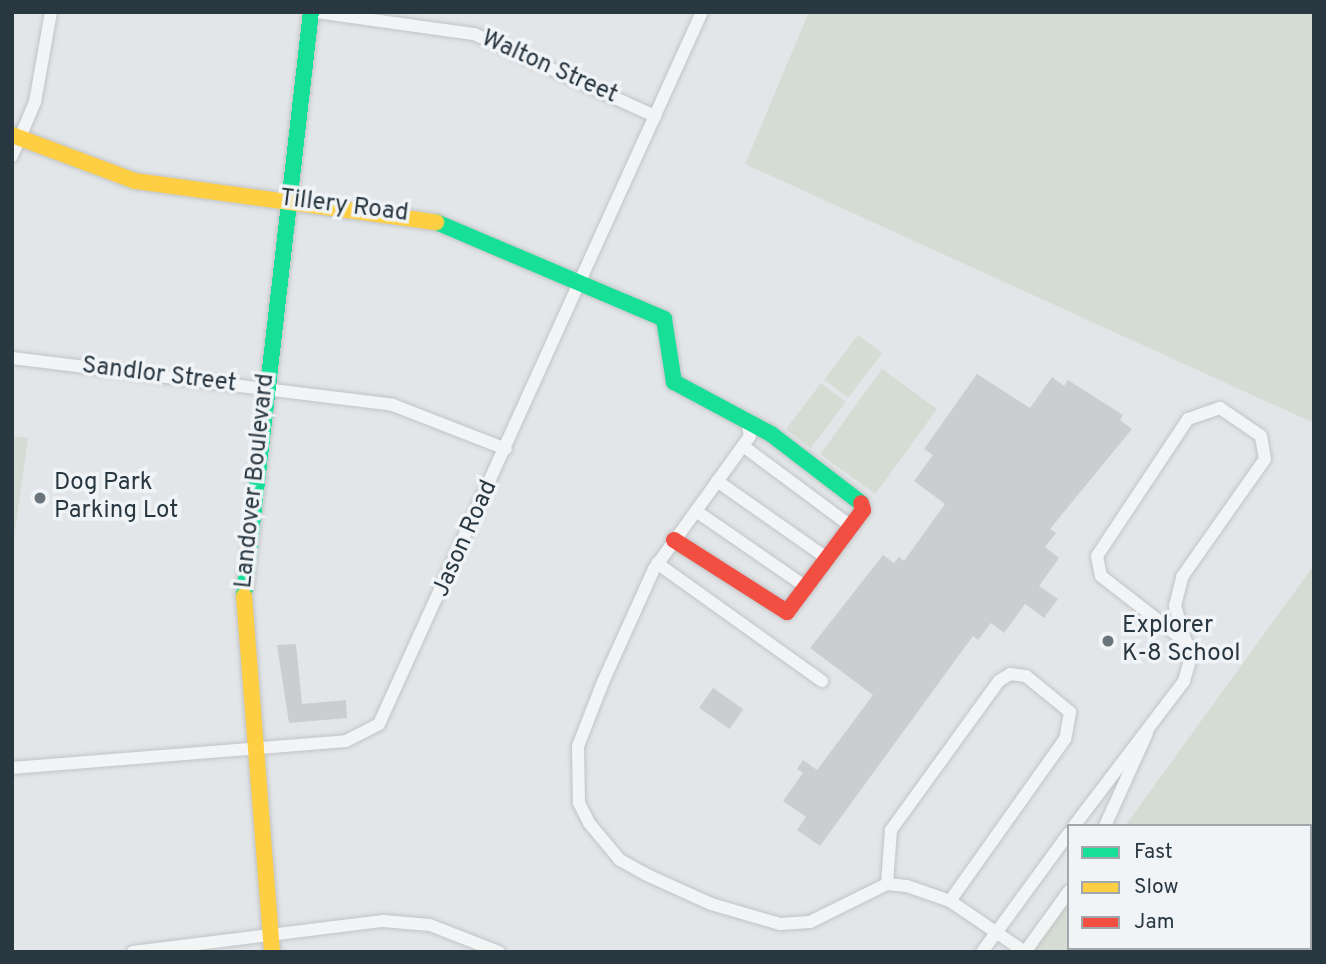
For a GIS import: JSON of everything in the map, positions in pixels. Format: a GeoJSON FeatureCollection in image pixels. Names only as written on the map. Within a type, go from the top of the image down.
{"type":"FeatureCollection","features":[{"type":"Feature","properties":{"kind":"street"},"geometry":{"type":"LineString","coordinates":[[12,156],[16,136],[44,64],[51,12]]}},
{"type":"Feature","properties":{"kind":"street","name":"Walton Street"},"geometry":{"type":"LineString","coordinates":[[313,12],[474,34],[655,116]]}},
{"type":"Feature","properties":{"kind":"street","name":"Landover Boulevard"},"geometry":{"type":"LineString","coordinates":[[272,952],[252,750],[243,604],[266,389],[313,12]]}},
{"type":"Feature","properties":{"kind":"street","name":"Jason Road"},"geometry":{"type":"LineString","coordinates":[[12,768],[346,741],[379,724],[702,12]]}},
{"type":"Feature","properties":{"kind":"street","name":"Tillery Road"},"geometry":{"type":"LineString","coordinates":[[16,136],[135,181],[438,221],[664,319],[674,382],[747,421]]}},
{"type":"Feature","properties":{"kind":"street","name":"Sandlor Street"},"geometry":{"type":"LineString","coordinates":[[12,358],[413,409],[506,449]]}},
{"type":"Feature","properties":{"kind":"street"},"geometry":{"type":"LineString","coordinates":[[1076,824],[1184,681],[1191,657],[1175,606],[1182,577],[1265,459],[1261,436],[1220,408],[1188,419],[1097,556],[1101,576],[1186,642]]}},
{"type":"Feature","properties":{"kind":"street"},"geometry":{"type":"LineString","coordinates":[[747,421],[750,436],[657,563],[578,746],[579,803],[605,845],[628,865],[700,899],[780,924],[810,922],[887,884],[950,901],[998,931],[1025,952],[1067,894]]}},
{"type":"Feature","properties":{"kind":"street"},"geometry":{"type":"LineString","coordinates":[[674,540],[777,611],[787,612],[863,510],[861,501],[747,421]]}},
{"type":"Feature","properties":{"kind":"street"},"geometry":{"type":"LineString","coordinates":[[743,446],[852,527]]}},
{"type":"Feature","properties":{"kind":"street"},"geometry":{"type":"LineString","coordinates":[[717,481],[828,559]]}},
{"type":"Feature","properties":{"kind":"street"},"geometry":{"type":"LineString","coordinates":[[696,511],[806,587]]}},
{"type":"Feature","properties":{"kind":"street"},"geometry":{"type":"LineString","coordinates":[[657,563],[822,681]]}},
{"type":"Feature","properties":{"kind":"street"},"geometry":{"type":"LineString","coordinates":[[887,884],[891,830],[999,681],[1010,674],[1026,676],[1070,712],[1065,740],[950,901]]}},
{"type":"Feature","properties":{"kind":"street"},"geometry":{"type":"LineString","coordinates":[[1106,824],[1148,729]]}},
{"type":"Feature","properties":{"kind":"street"},"geometry":{"type":"LineString","coordinates":[[982,952],[1067,836]]}},
{"type":"Feature","properties":{"kind":"street"},"geometry":{"type":"LineString","coordinates":[[133,952],[270,932],[407,922],[453,931],[499,952]]}},
{"type":"Feature","properties":{"kind":"shaded area"},"geometry":{"type":"Polygon","coordinates":[[[809,12],[1314,12],[1314,423],[745,164],[809,12]]]}},
{"type":"Feature","properties":{"kind":"shaded area"},"geometry":{"type":"Polygon","coordinates":[[[858,335],[882,353],[848,398],[824,380],[858,335]]]}},
{"type":"Feature","properties":{"kind":"shaded area"},"geometry":{"type":"Polygon","coordinates":[[[882,369],[937,409],[875,494],[820,454],[882,369]]]}},
{"type":"Feature","properties":{"kind":"shaded area"},"geometry":{"type":"Polygon","coordinates":[[[821,383],[846,402],[811,448],[786,429],[821,383]]]}},
{"type":"Feature","properties":{"kind":"shaded area"},"geometry":{"type":"Polygon","coordinates":[[[12,436],[28,438],[12,552],[12,436]]]}},
{"type":"Feature","properties":{"kind":"shaded area"},"geometry":{"type":"Polygon","coordinates":[[[1314,565],[1314,952],[1033,952],[1067,906],[1067,950],[1312,950],[1312,824],[1126,824],[1314,565]]]}},
{"type":"Feature","properties":{"kind":"building"},"geometry":{"type":"Polygon","coordinates":[[[977,374],[1030,408],[1052,377],[1064,386],[1068,380],[1123,415],[1120,420],[1132,429],[1050,529],[1056,533],[1045,547],[1059,558],[1039,586],[1058,599],[1044,618],[1025,604],[1004,633],[991,623],[978,640],[973,636],[820,846],[797,830],[806,817],[783,801],[803,773],[797,769],[803,760],[817,770],[873,695],[810,648],[883,555],[894,563],[899,557],[904,561],[945,504],[914,481],[933,455],[924,449],[977,374]]]}},
{"type":"Feature","properties":{"kind":"building"},"geometry":{"type":"Polygon","coordinates":[[[296,644],[302,704],[346,700],[347,718],[289,723],[277,645],[296,644]]]}},
{"type":"Feature","properties":{"kind":"building"},"geometry":{"type":"Polygon","coordinates":[[[713,688],[743,709],[730,729],[699,708],[713,688]]]}},
{"type":"Feature","properties":{"kind":"traffic: fast"},"geometry":{"type":"LineString","coordinates":[[244,596],[311,12]]}},
{"type":"Feature","properties":{"kind":"traffic: fast"},"geometry":{"type":"LineString","coordinates":[[436,222],[664,319],[674,382],[771,434],[861,503]]}},
{"type":"Feature","properties":{"kind":"traffic: slow"},"geometry":{"type":"LineString","coordinates":[[12,135],[135,181],[436,222]]}},
{"type":"Feature","properties":{"kind":"traffic: slow"},"geometry":{"type":"LineString","coordinates":[[244,596],[272,952]]}},
{"type":"Feature","properties":{"kind":"traffic: jam"},"geometry":{"type":"LineString","coordinates":[[674,540],[787,612],[863,510],[861,503]]}},
{"type":"Feature","properties":{"kind":"place","name":"Dog Park Parking Lot"},"geometry":{"type":"Point","coordinates":[40,498]}},
{"type":"Feature","properties":{"kind":"place","name":"Explorer K-8 School"},"geometry":{"type":"Point","coordinates":[1108,641]}}]}
